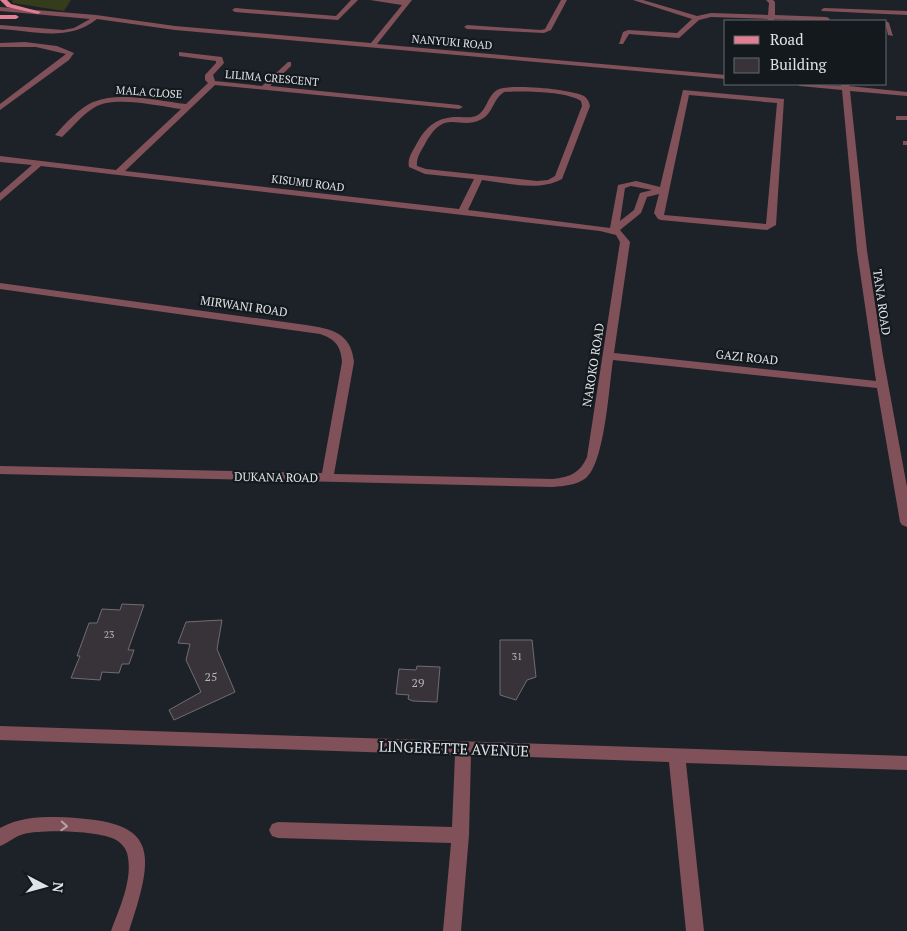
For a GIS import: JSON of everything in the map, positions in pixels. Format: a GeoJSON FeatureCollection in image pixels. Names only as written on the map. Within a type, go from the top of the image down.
{"type":"FeatureCollection","features":[{"type":"Feature","properties":{"kind":"main road"},"geometry":{"type":"LineString","coordinates":[[3,0],[9,6],[38,12]]}},
{"type":"Feature","properties":{"kind":"main road"},"geometry":{"type":"LineString","coordinates":[[0,16],[16,17]]}},
{"type":"Feature","properties":{"kind":"street"},"geometry":{"type":"LineString","coordinates":[[235,10],[338,18],[355,0]]}},
{"type":"Feature","properties":{"kind":"street"},"geometry":{"type":"LineString","coordinates":[[373,0],[407,2]]}},
{"type":"Feature","properties":{"kind":"street"},"geometry":{"type":"LineString","coordinates":[[468,27],[542,32],[548,30],[564,0]]}},
{"type":"Feature","properties":{"kind":"street"},"geometry":{"type":"LineString","coordinates":[[636,0],[698,18]]}},
{"type":"Feature","properties":{"kind":"street"},"geometry":{"type":"LineString","coordinates":[[769,0],[772,2],[771,19]]}},
{"type":"Feature","properties":{"kind":"street"},"geometry":{"type":"LineString","coordinates":[[621,43],[625,33],[628,32],[678,36],[698,18],[711,15],[828,20],[822,0]]}},
{"type":"Feature","properties":{"kind":"street"},"geometry":{"type":"LineString","coordinates":[[372,46],[407,2]]}},
{"type":"Feature","properties":{"kind":"street","name":"NANYUKI ROAD"},"geometry":{"type":"LineString","coordinates":[[0,9],[176,28],[724,77]]}},
{"type":"Feature","properties":{"kind":"street"},"geometry":{"type":"LineString","coordinates":[[824,10],[907,13]]}},
{"type":"Feature","properties":{"kind":"street"},"geometry":{"type":"LineString","coordinates":[[881,12],[885,20]]}},
{"type":"Feature","properties":{"kind":"street","name":"NANYUKI ROAD"},"geometry":{"type":"LineString","coordinates":[[16,17],[94,20]]}},
{"type":"Feature","properties":{"kind":"street"},"geometry":{"type":"LineString","coordinates":[[0,27],[66,32],[81,29],[94,20]]}},
{"type":"Feature","properties":{"kind":"street"},"geometry":{"type":"LineString","coordinates":[[887,24],[891,34]]}},
{"type":"Feature","properties":{"kind":"street"},"geometry":{"type":"LineString","coordinates":[[0,46],[14,44],[60,48],[70,53],[0,108]]}},
{"type":"Feature","properties":{"kind":"street"},"geometry":{"type":"LineString","coordinates":[[182,54],[220,60],[220,63],[209,75],[209,80],[213,83]]}},
{"type":"Feature","properties":{"kind":"street"},"geometry":{"type":"LineString","coordinates":[[264,88],[288,64]]}},
{"type":"Feature","properties":{"kind":"street","name":"LILIMA CRESCENT"},"geometry":{"type":"LineString","coordinates":[[119,172],[213,83],[458,107]]}},
{"type":"Feature","properties":{"kind":"street"},"geometry":{"type":"LineString","coordinates":[[823,85],[907,94]]}},
{"type":"Feature","properties":{"kind":"street","name":"TANA ROAD"},"geometry":{"type":"LineString","coordinates":[[846,86],[862,251],[882,385],[907,520]]}},
{"type":"Feature","properties":{"kind":"street"},"geometry":{"type":"LineString","coordinates":[[507,90],[568,95],[580,97],[585,101],[586,106],[573,141],[559,177],[555,180],[537,184],[479,178],[425,172],[412,167],[412,160],[436,123],[444,120],[468,120],[480,117],[485,113],[496,93],[507,90]]}},
{"type":"Feature","properties":{"kind":"street"},"geometry":{"type":"LineString","coordinates":[[686,92],[781,102],[771,225],[761,228],[661,217],[664,191],[686,92]]}},
{"type":"Feature","properties":{"kind":"street","name":"MALA CLOSE"},"geometry":{"type":"LineString","coordinates":[[59,135],[94,104],[104,101],[123,100],[188,106]]}},
{"type":"Feature","properties":{"kind":"street","name":"KISUMU ROAD"},"geometry":{"type":"LineString","coordinates":[[0,159],[591,226],[614,231]]}},
{"type":"Feature","properties":{"kind":"street"},"geometry":{"type":"LineString","coordinates":[[0,198],[39,164]]}},
{"type":"Feature","properties":{"kind":"street"},"geometry":{"type":"LineString","coordinates":[[462,212],[479,178]]}},
{"type":"Feature","properties":{"kind":"street"},"geometry":{"type":"LineString","coordinates":[[614,231],[621,188],[626,184],[641,184],[664,191]]}},
{"type":"Feature","properties":{"kind":"street"},"geometry":{"type":"LineString","coordinates":[[614,231],[638,211],[643,195],[647,192],[664,191]]}},
{"type":"Feature","properties":{"kind":"street"},"geometry":{"type":"LineString","coordinates":[[616,213],[634,214]]}},
{"type":"Feature","properties":{"kind":"street","name":"NAROKO ROAD"},"geometry":{"type":"LineString","coordinates":[[553,483],[569,482],[579,478],[590,466],[593,457],[625,248],[624,239],[614,231]]}},
{"type":"Feature","properties":{"kind":"street","name":"MIRWANI ROAD"},"geometry":{"type":"LineString","coordinates":[[0,286],[306,328],[337,337],[348,350],[348,362],[327,478]]}},
{"type":"Feature","properties":{"kind":"street","name":"GAZI ROAD"},"geometry":{"type":"LineString","coordinates":[[608,356],[882,385]]}},
{"type":"Feature","properties":{"kind":"street","name":"DUKANA ROAD"},"geometry":{"type":"LineString","coordinates":[[0,470],[553,483]]}},
{"type":"Feature","properties":{"kind":"street","name":"LINGERETTE AVENUE"},"geometry":{"type":"LineString","coordinates":[[0,733],[907,763]]}},
{"type":"Feature","properties":{"kind":"street"},"geometry":{"type":"LineString","coordinates":[[452,931],[460,835],[463,748]]}},
{"type":"Feature","properties":{"kind":"street"},"geometry":{"type":"LineString","coordinates":[[677,756],[694,931]]}},
{"type":"Feature","properties":{"kind":"street"},"geometry":{"type":"LineString","coordinates":[[0,838],[16,828],[36,824],[99,827],[116,831],[128,839],[137,855],[137,870],[133,890],[120,931]]}},
{"type":"Feature","properties":{"kind":"street"},"geometry":{"type":"LineString","coordinates":[[278,830],[460,835]]}},
{"type":"Feature","properties":{"kind":"green space"},"geometry":{"type":"Polygon","coordinates":[[[12,0],[71,0],[64,11],[13,3],[12,0]]]}},
{"type":"Feature","properties":{"kind":"building"},"geometry":{"type":"Polygon","coordinates":[[[122,604],[144,605],[128,650],[134,650],[129,664],[122,664],[119,673],[102,672],[100,680],[71,678],[80,656],[77,656],[89,623],[97,623],[102,609],[120,610],[122,604]]]}},
{"type":"Feature","properties":{"kind":"building"},"geometry":{"type":"Polygon","coordinates":[[[222,620],[217,649],[235,692],[174,720],[169,710],[201,692],[186,660],[190,644],[178,643],[186,622],[222,620]]]}},
{"type":"Feature","properties":{"kind":"building"},"geometry":{"type":"Polygon","coordinates":[[[500,640],[532,640],[536,677],[527,680],[516,700],[500,695],[500,640]]]}},
{"type":"Feature","properties":{"kind":"building"},"geometry":{"type":"Polygon","coordinates":[[[417,666],[440,667],[437,702],[413,701],[408,699],[409,695],[396,694],[399,669],[416,670],[417,666]]]}}]}
